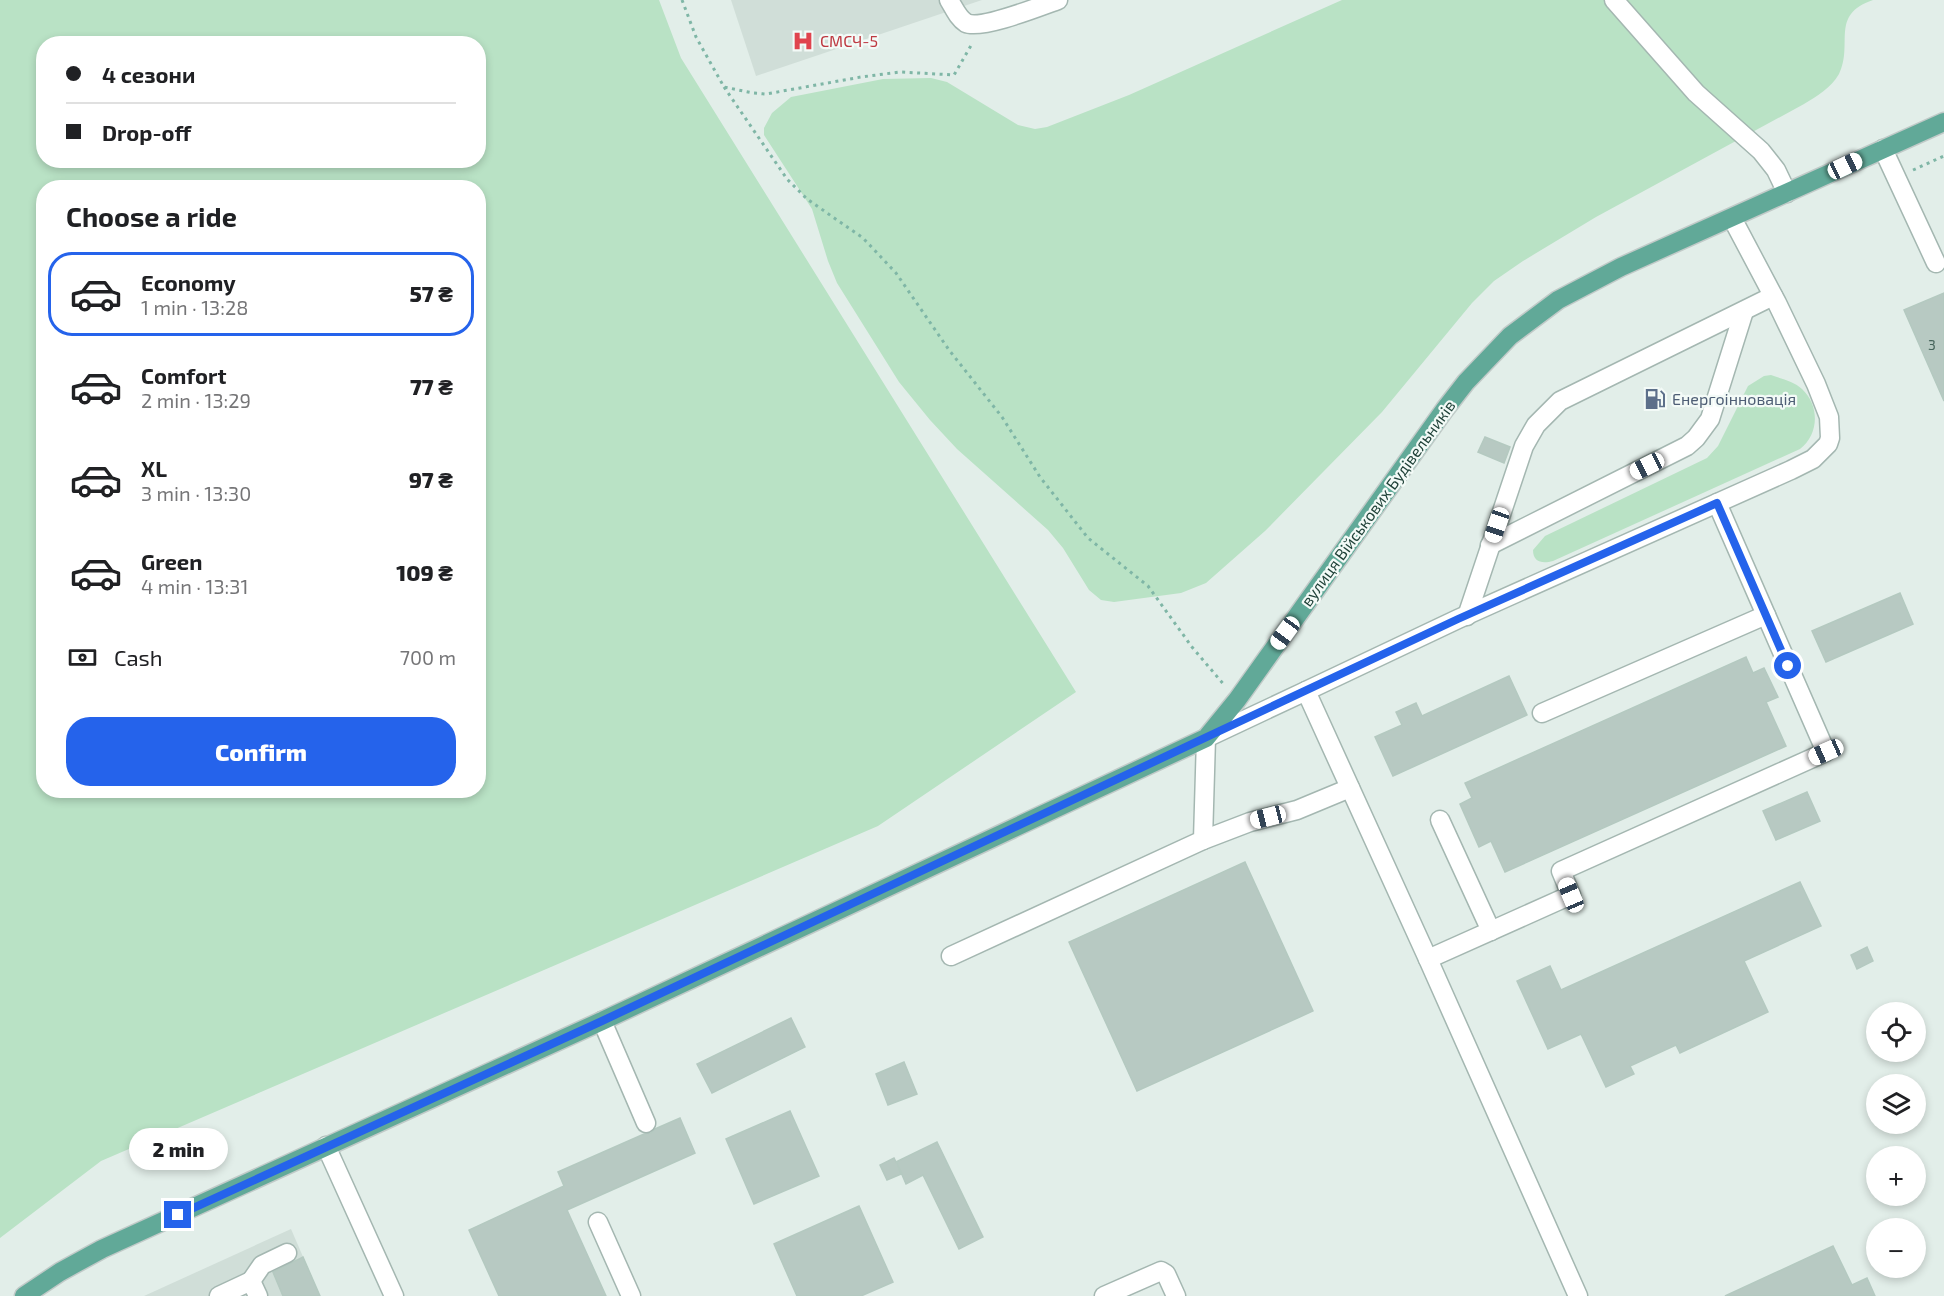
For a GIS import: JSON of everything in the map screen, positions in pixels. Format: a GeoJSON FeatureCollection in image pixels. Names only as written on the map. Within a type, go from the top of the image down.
{"type":"FeatureCollection","features":[{"type":"Feature","properties":{"kind":"main road","name":"вулиця Військових Будівельників"},"geometry":{"type":"LineString","coordinates":[[24,1296],[60,1272],[102,1249],[602,1021],[1206,738],[1237,700],[1445,409],[1466,382],[1510,336],[1533,317],[1584,286],[1944,122]]}},
{"type":"Feature","properties":{"kind":"street"},"geometry":{"type":"LineString","coordinates":[[949,0],[961,19],[975,25],[1058,0]]}},
{"type":"Feature","properties":{"kind":"street"},"geometry":{"type":"LineString","coordinates":[[1614,0],[1696,93],[1761,151],[1776,170],[1787,193]]}},
{"type":"Feature","properties":{"kind":"street"},"geometry":{"type":"LineString","coordinates":[[1883,149],[1936,263]]}},
{"type":"Feature","properties":{"kind":"street"},"geometry":{"type":"LineString","coordinates":[[1203,840],[1206,738],[1467,615],[1805,463],[1821,452],[1830,438],[1831,427],[1826,406],[1773,296],[1731,218]]}},
{"type":"Feature","properties":{"kind":"street"},"geometry":{"type":"LineString","coordinates":[[1467,615],[1524,446],[1536,425],[1560,401],[1773,296]]}},
{"type":"Feature","properties":{"kind":"street"},"geometry":{"type":"LineString","coordinates":[[1490,545],[1687,446],[1696,438],[1710,419],[1744,311]]}},
{"type":"Feature","properties":{"kind":"street"},"geometry":{"type":"LineString","coordinates":[[1428,959],[1571,895],[1561,871],[1826,752],[1717,503]]}},
{"type":"Feature","properties":{"kind":"street"},"geometry":{"type":"LineString","coordinates":[[1542,713],[1766,615]]}},
{"type":"Feature","properties":{"kind":"street"},"geometry":{"type":"LineString","coordinates":[[1306,692],[1578,1296]]}},
{"type":"Feature","properties":{"kind":"street"},"geometry":{"type":"LineString","coordinates":[[951,956],[1203,840],[1250,822],[1297,810],[1350,788]]}},
{"type":"Feature","properties":{"kind":"street"},"geometry":{"type":"LineString","coordinates":[[1440,820],[1491,931]]}},
{"type":"Feature","properties":{"kind":"street"},"geometry":{"type":"LineString","coordinates":[[602,1021],[646,1123]]}},
{"type":"Feature","properties":{"kind":"street"},"geometry":{"type":"LineString","coordinates":[[326,1146],[394,1296]]}},
{"type":"Feature","properties":{"kind":"street"},"geometry":{"type":"LineString","coordinates":[[598,1222],[631,1296]]}},
{"type":"Feature","properties":{"kind":"street"},"geometry":{"type":"LineString","coordinates":[[219,1296],[255,1289],[262,1265],[287,1254]]}},
{"type":"Feature","properties":{"kind":"street"},"geometry":{"type":"LineString","coordinates":[[1104,1296],[1161,1271],[1166,1274],[1176,1296]]}},
{"type":"Feature","properties":{"kind":"path"},"geometry":{"type":"LineString","coordinates":[[682,0],[696,37],[724,87],[786,179],[807,199],[863,238],[896,273],[949,350],[1002,417],[1040,477],[1088,538],[1148,586],[1192,647],[1237,700]]}},
{"type":"Feature","properties":{"kind":"path"},"geometry":{"type":"LineString","coordinates":[[724,87],[766,94],[900,72],[954,75],[983,24]]}},
{"type":"Feature","properties":{"kind":"path"},"geometry":{"type":"LineString","coordinates":[[1896,177],[1944,156]]}},
{"type":"Feature","properties":{"kind":"shaded area","name":"СМСЧ-5"},"geometry":{"type":"Polygon","coordinates":[[[731,0],[982,0],[756,76],[731,0]]]}},
{"type":"Feature","properties":{"kind":"shaded area"},"geometry":{"type":"Polygon","coordinates":[[[291,1229],[320,1296],[144,1296],[291,1229]]]}},
{"type":"Feature","properties":{"kind":"green space"},"geometry":{"type":"Polygon","coordinates":[[[0,0],[659,0],[681,58],[1076,692],[878,826],[101,1161],[0,1238],[0,0]]]}},
{"type":"Feature","properties":{"kind":"green space"},"geometry":{"type":"Polygon","coordinates":[[[1342,0],[1873,0],[1860,6],[1851,14],[1845,31],[1843,63],[1839,74],[1823,91],[1804,104],[1596,217],[1494,281],[1472,303],[1382,412],[1265,531],[1206,583],[1181,593],[1114,602],[1101,600],[1089,590],[1063,548],[1048,530],[957,449],[899,382],[837,283],[812,209],[764,135],[764,128],[772,113],[791,97],[883,79],[931,78],[947,82],[1018,125],[1035,129],[1047,127],[1129,95],[1342,0]]]}},
{"type":"Feature","properties":{"kind":"green space"},"geometry":{"type":"Polygon","coordinates":[[[1771,375],[1799,386],[1812,403],[1814,428],[1811,436],[1800,449],[1553,561],[1536,560],[1533,550],[1545,536],[1707,458],[1718,446],[1748,386],[1764,376],[1771,375]]]}},
{"type":"Feature","properties":{"kind":"building"},"geometry":{"type":"Polygon","coordinates":[[[1944,293],[1944,401],[1904,310],[1944,293]]]}},
{"type":"Feature","properties":{"kind":"building"},"geometry":{"type":"Polygon","coordinates":[[[1485,437],[1510,447],[1504,463],[1478,452],[1485,437]]]}},
{"type":"Feature","properties":{"kind":"building"},"geometry":{"type":"Polygon","coordinates":[[[1900,593],[1913,624],[1826,662],[1812,631],[1900,593]]]}},
{"type":"Feature","properties":{"kind":"building"},"geometry":{"type":"Polygon","coordinates":[[[1746,657],[1753,673],[1764,668],[1778,697],[1766,702],[1786,746],[1505,872],[1491,841],[1479,847],[1460,804],[1472,798],[1465,783],[1746,657]]]}},
{"type":"Feature","properties":{"kind":"building"},"geometry":{"type":"Polygon","coordinates":[[[1509,676],[1527,715],[1393,776],[1375,737],[1402,725],[1396,712],[1416,703],[1422,716],[1509,676]]]}},
{"type":"Feature","properties":{"kind":"building"},"geometry":{"type":"Polygon","coordinates":[[[1807,792],[1820,821],[1776,840],[1763,811],[1807,792]]]}},
{"type":"Feature","properties":{"kind":"building"},"geometry":{"type":"Polygon","coordinates":[[[1245,862],[1313,1011],[1137,1091],[1069,942],[1245,862]]]}},
{"type":"Feature","properties":{"kind":"building"},"geometry":{"type":"Polygon","coordinates":[[[1800,882],[1821,926],[1744,961],[1768,1012],[1680,1053],[1676,1045],[1630,1066],[1634,1074],[1606,1087],[1581,1034],[1548,1049],[1517,981],[1550,966],[1561,990],[1800,882]]]}},
{"type":"Feature","properties":{"kind":"building"},"geometry":{"type":"Polygon","coordinates":[[[1867,947],[1873,961],[1857,969],[1851,955],[1867,947]]]}},
{"type":"Feature","properties":{"kind":"building"},"geometry":{"type":"Polygon","coordinates":[[[791,1018],[805,1047],[712,1093],[697,1064],[791,1018]]]}},
{"type":"Feature","properties":{"kind":"building"},"geometry":{"type":"Polygon","coordinates":[[[904,1062],[917,1094],[888,1105],[876,1074],[904,1062]]]}},
{"type":"Feature","properties":{"kind":"building"},"geometry":{"type":"Polygon","coordinates":[[[790,1111],[819,1176],[754,1204],[726,1139],[790,1111]]]}},
{"type":"Feature","properties":{"kind":"building"},"geometry":{"type":"Polygon","coordinates":[[[680,1118],[695,1153],[567,1210],[606,1296],[499,1296],[469,1230],[564,1186],[558,1172],[651,1133],[680,1118]]]}},
{"type":"Feature","properties":{"kind":"building"},"geometry":{"type":"Polygon","coordinates":[[[937,1142],[983,1237],[959,1249],[923,1175],[906,1184],[897,1163],[901,1174],[887,1180],[880,1165],[894,1158],[896,1162],[937,1142]]]}},
{"type":"Feature","properties":{"kind":"building"},"geometry":{"type":"Polygon","coordinates":[[[859,1206],[893,1282],[861,1296],[797,1296],[774,1244],[859,1206]]]}},
{"type":"Feature","properties":{"kind":"building"},"geometry":{"type":"Polygon","coordinates":[[[1833,1246],[1852,1285],[1867,1278],[1875,1296],[1725,1296],[1833,1246]]]}},
{"type":"Feature","properties":{"kind":"building"},"geometry":{"type":"Polygon","coordinates":[[[303,1257],[320,1296],[283,1296],[273,1272],[303,1257]]]}},
{"type":"Feature","properties":{"kind":"place","name":"СМСЧ-5"},"geometry":{"type":"Point","coordinates":[803,41]}},
{"type":"Feature","properties":{"kind":"place","name":"Енергоінновація"},"geometry":{"type":"Point","coordinates":[1655,399]}},
{"type":"Feature","properties":{"kind":"route"},"geometry":{"type":"LineString","coordinates":[[178,1215],[602,1021],[1458,619],[1717,503],[1788,666]]}}]}
